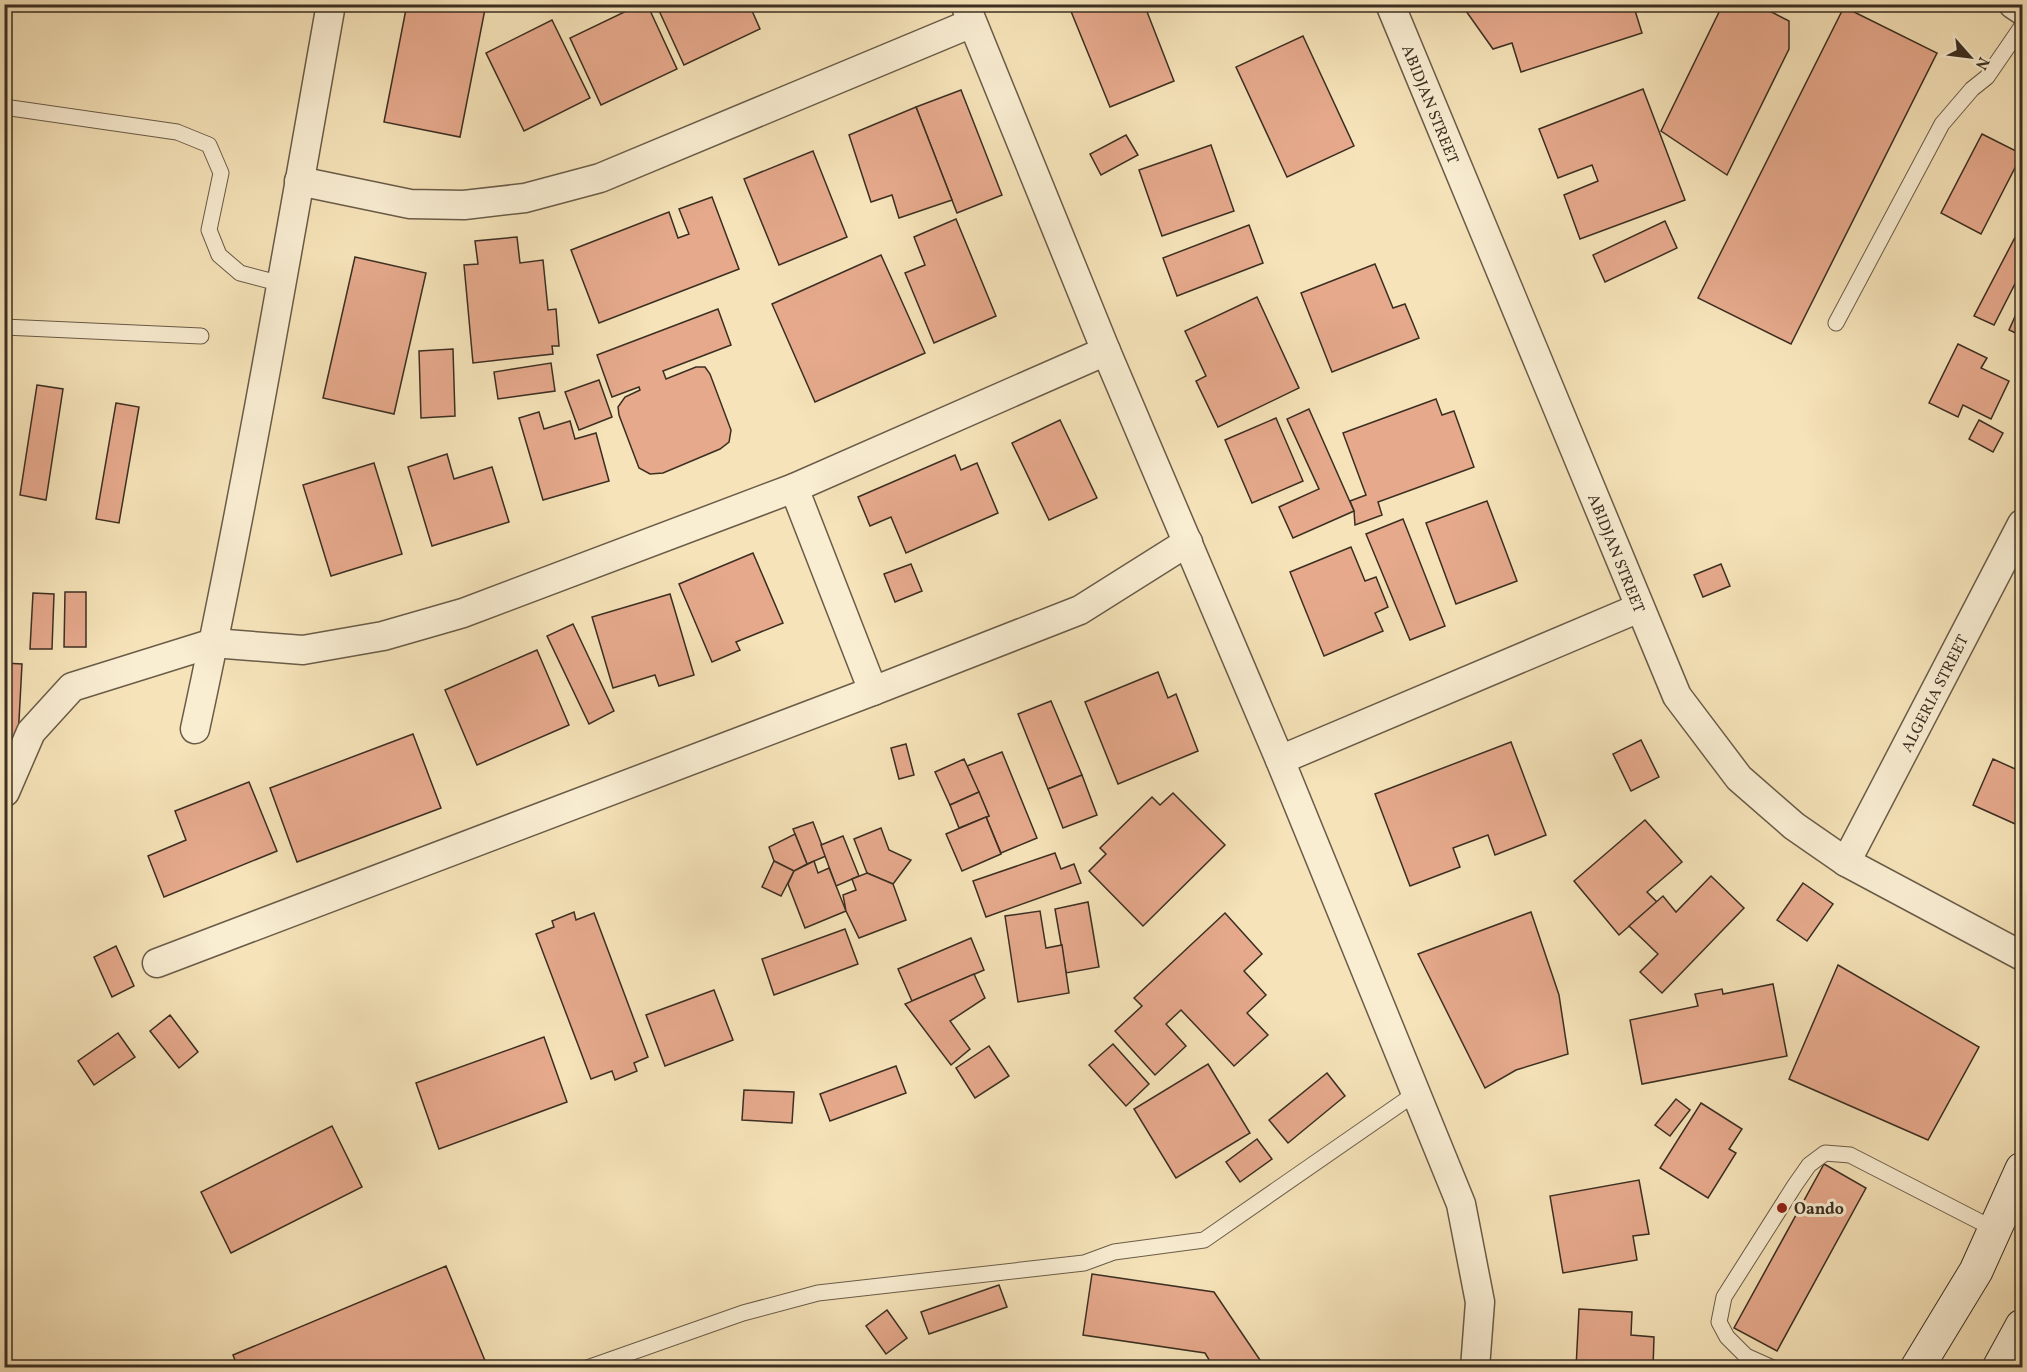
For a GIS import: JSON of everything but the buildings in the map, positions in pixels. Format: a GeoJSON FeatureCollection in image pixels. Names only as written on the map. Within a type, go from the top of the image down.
{"type":"FeatureCollection","features":[{"type":"Feature","properties":{"kind":"main road"},"geometry":{"type":"LineString","coordinates":[[1917,1368],[1976,1271],[2022,1168]]}},
{"type":"Feature","properties":{"kind":"main road"},"geometry":{"type":"LineString","coordinates":[[2000,1368],[2022,1326]]}},
{"type":"Feature","properties":{"kind":"street"},"geometry":{"type":"LineString","coordinates":[[195,729],[282,284],[331,4]]}},
{"type":"Feature","properties":{"kind":"street","name":"ABIDJAN STREET"},"geometry":{"type":"LineString","coordinates":[[1390,4],[1677,696],[1739,778],[1794,826],[1846,862],[2022,956]]}},
{"type":"Feature","properties":{"kind":"street"},"geometry":{"type":"LineString","coordinates":[[299,181],[410,204],[464,205],[525,198],[600,178],[969,14],[1106,351],[1280,760],[1461,1204],[1480,1302],[1474,1368]]}},
{"type":"Feature","properties":{"kind":"street"},"geometry":{"type":"LineString","coordinates":[[5,792],[31,732],[72,687],[213,643],[303,650],[383,636],[463,613],[794,488],[1106,351]]}},
{"type":"Feature","properties":{"kind":"street"},"geometry":{"type":"LineString","coordinates":[[794,488],[873,691]]}},
{"type":"Feature","properties":{"kind":"street","name":"ALGERIA STREET"},"geometry":{"type":"LineString","coordinates":[[1846,862],[2022,524]]}},
{"type":"Feature","properties":{"kind":"street"},"geometry":{"type":"LineString","coordinates":[[157,963],[1080,610],[1188,542]]}},
{"type":"Feature","properties":{"kind":"street"},"geometry":{"type":"LineString","coordinates":[[1280,760],[1639,608]]}},
{"type":"Feature","properties":{"kind":"lane"},"geometry":{"type":"LineString","coordinates":[[1836,323],[1942,124],[1958,104],[1988,77],[2019,10]]}},
{"type":"Feature","properties":{"kind":"lane"},"geometry":{"type":"LineString","coordinates":[[4,107],[177,132],[209,145],[221,173],[209,230],[219,255],[240,273],[282,284]]}},
{"type":"Feature","properties":{"kind":"lane"},"geometry":{"type":"LineString","coordinates":[[4,327],[201,336]]}},
{"type":"Feature","properties":{"kind":"lane"},"geometry":{"type":"LineString","coordinates":[[587,1368],[743,1313],[818,1293],[1084,1263],[1114,1252],[1204,1240],[1416,1093]]}},
{"type":"Feature","properties":{"kind":"lane"},"geometry":{"type":"LineString","coordinates":[[1773,1368],[1746,1356],[1726,1337],[1719,1322],[1724,1297],[1809,1165],[1825,1153],[1850,1155],[1996,1230]]}},
{"type":"Feature","properties":{"kind":"place","name":"Oando"},"geometry":{"type":"Point","coordinates":[1782,1208]}}]}
